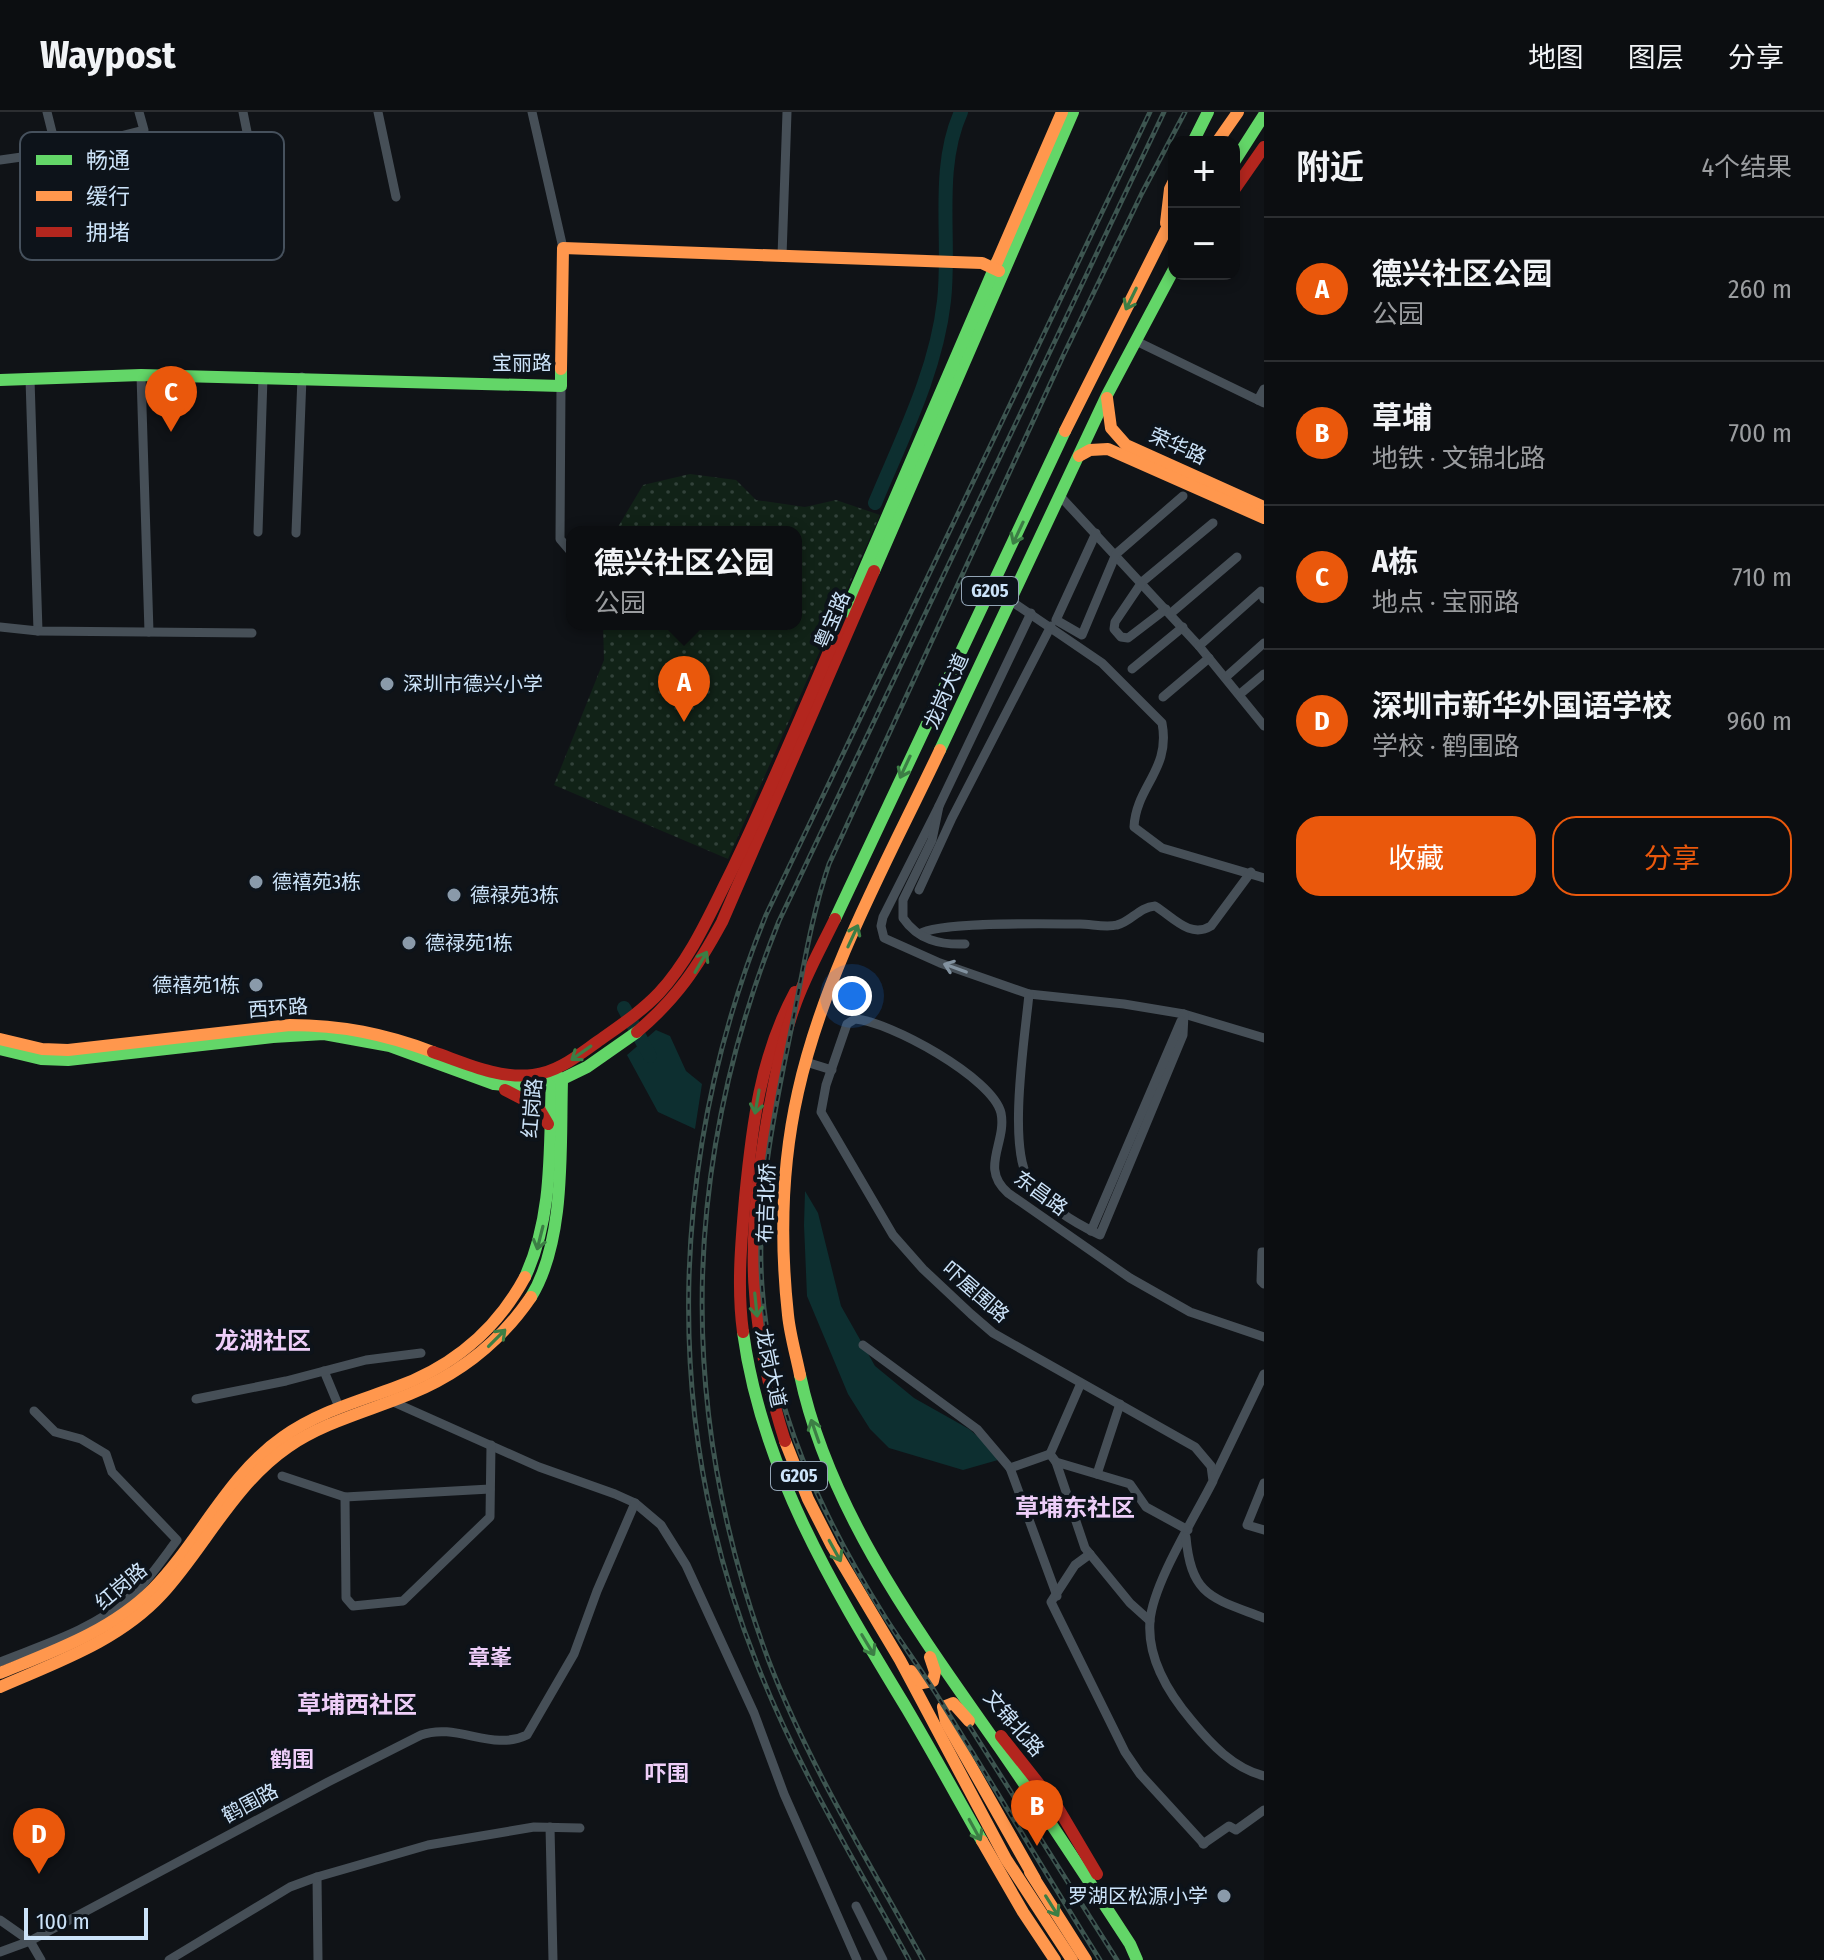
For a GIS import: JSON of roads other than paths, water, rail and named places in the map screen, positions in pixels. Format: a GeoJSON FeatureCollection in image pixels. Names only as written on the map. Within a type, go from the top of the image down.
{"type":"FeatureCollection","features":[{"type":"Feature","properties":{"kind":"main road","name":"粤宝路"},"geometry":{"type":"LineString","coordinates":[[557,1083],[650,1021],[688,982],[722,922],[1062,112]]}},
{"type":"Feature","properties":{"kind":"main road","name":"粤宝路"},"geometry":{"type":"LineString","coordinates":[[553,1071],[639,1011],[658,994],[685,960],[753,827],[998,270],[1073,112]]}},
{"type":"Feature","properties":{"kind":"main road"},"geometry":{"type":"LineString","coordinates":[[1196,136],[1208,112]]}},
{"type":"Feature","properties":{"kind":"main road"},"geometry":{"type":"LineString","coordinates":[[1221,136],[1238,112]]}},
{"type":"Feature","properties":{"kind":"main road"},"geometry":{"type":"LineString","coordinates":[[1240,152],[1264,115]]}},
{"type":"Feature","properties":{"kind":"main road"},"geometry":{"type":"LineString","coordinates":[[1240,153],[1264,122]]}},
{"type":"Feature","properties":{"kind":"main road"},"geometry":{"type":"LineString","coordinates":[[1240,182],[1264,147]]}},
{"type":"Feature","properties":{"kind":"main road"},"geometry":{"type":"LineString","coordinates":[[1165,229],[1168,205]]}},
{"type":"Feature","properties":{"kind":"main road","name":"龙岗大道"},"geometry":{"type":"LineString","coordinates":[[769,1113],[780,1048],[795,1004],[1070,421],[1168,224]]}},
{"type":"Feature","properties":{"kind":"main road"},"geometry":{"type":"LineString","coordinates":[[563,248],[982,263],[998,270]]}},
{"type":"Feature","properties":{"kind":"main road","name":"宝丽路"},"geometry":{"type":"LineString","coordinates":[[0,380],[141,375],[561,386],[563,248]]}},
{"type":"Feature","properties":{"kind":"main road","name":"龙岗大道"},"geometry":{"type":"LineString","coordinates":[[789,1143],[806,1062],[843,956],[1107,395],[1170,280]]}},
{"type":"Feature","properties":{"kind":"main road","name":"荣华路"},"geometry":{"type":"LineString","coordinates":[[1107,395],[1111,428],[1126,445],[1264,507]]}},
{"type":"Feature","properties":{"kind":"main road","name":"荣华路"},"geometry":{"type":"LineString","coordinates":[[1079,456],[1090,450],[1108,449],[1264,518]]}},
{"type":"Feature","properties":{"kind":"main road","name":"龙岗大道"},"geometry":{"type":"LineString","coordinates":[[818,954],[785,1007],[769,1051],[749,1150],[739,1296],[742,1329],[759,1411],[779,1475],[837,1593],[938,1762],[999,1872],[1055,1960]]}},
{"type":"Feature","properties":{"kind":"main road","name":"西环路"},"geometry":{"type":"LineString","coordinates":[[0,1039],[42,1049],[68,1050],[281,1026],[325,1025],[393,1037],[497,1074],[520,1076],[553,1071]]}},
{"type":"Feature","properties":{"kind":"main road","name":"西环路"},"geometry":{"type":"LineString","coordinates":[[0,1049],[41,1059],[68,1060],[324,1034],[390,1046],[483,1081],[517,1087],[557,1083]]}},
{"type":"Feature","properties":{"kind":"main road","name":"红岗路"},"geometry":{"type":"LineString","coordinates":[[0,1687],[74,1655],[125,1627],[163,1593],[269,1461],[316,1430],[431,1385],[473,1359],[510,1325],[538,1283],[550,1256],[556,1228],[557,1083],[553,1071]]}},
{"type":"Feature","properties":{"kind":"main road"},"geometry":{"type":"LineString","coordinates":[[483,1081],[538,1107],[549,1133]]}},
{"type":"Feature","properties":{"kind":"main road","name":"红岗路"},"geometry":{"type":"LineString","coordinates":[[0,1673],[81,1639],[128,1611],[167,1573],[247,1469],[267,1449],[301,1425],[339,1407],[416,1380],[475,1343],[506,1306],[527,1272],[540,1242],[549,1133],[557,1083]]}},
{"type":"Feature","properties":{"kind":"main road","name":"布吉北桥"},"geometry":{"type":"LineString","coordinates":[[757,1200],[769,1113]]}},
{"type":"Feature","properties":{"kind":"main road","name":"布吉北桥"},"geometry":{"type":"LineString","coordinates":[[785,1265],[785,1179],[789,1143]]}},
{"type":"Feature","properties":{"kind":"main road","name":"龙岗大道"},"geometry":{"type":"LineString","coordinates":[[757,1200],[752,1253],[760,1337],[775,1407],[789,1452],[808,1500],[836,1554],[902,1661],[934,1723]]}},
{"type":"Feature","properties":{"kind":"main road"},"geometry":{"type":"LineString","coordinates":[[743,1219],[752,1253]]}},
{"type":"Feature","properties":{"kind":"main road","name":"龙岗大道"},"geometry":{"type":"LineString","coordinates":[[785,1265],[788,1317],[798,1369],[822,1451],[860,1533],[918,1635],[998,1748]]}},
{"type":"Feature","properties":{"kind":"main road"},"geometry":{"type":"LineString","coordinates":[[902,1661],[922,1683],[933,1681],[935,1668],[918,1635]]}},
{"type":"Feature","properties":{"kind":"main road","name":"文锦北路"},"geometry":{"type":"LineString","coordinates":[[962,1694],[996,1729],[1058,1808],[1104,1885],[1137,1960]]}},
{"type":"Feature","properties":{"kind":"main road"},"geometry":{"type":"LineString","coordinates":[[1035,1879],[946,1722],[942,1711],[945,1704],[953,1703],[959,1708],[1016,1787],[1068,1848]]}},
{"type":"Feature","properties":{"kind":"main road"},"geometry":{"type":"LineString","coordinates":[[934,1723],[1011,1869],[1072,1960]]}},
{"type":"Feature","properties":{"kind":"main road","name":"G205"},"geometry":{"type":"LineString","coordinates":[[934,1723],[1086,1960]]}},
{"type":"Feature","properties":{"kind":"main road","name":"文锦北路"},"geometry":{"type":"LineString","coordinates":[[998,1748],[1130,1944]]}},
{"type":"Feature","properties":{"kind":"street"},"geometry":{"type":"LineString","coordinates":[[47,112],[52,132]]}},
{"type":"Feature","properties":{"kind":"street"},"geometry":{"type":"LineString","coordinates":[[136,132],[144,130],[139,112]]}},
{"type":"Feature","properties":{"kind":"street"},"geometry":{"type":"LineString","coordinates":[[243,112],[247,132]]}},
{"type":"Feature","properties":{"kind":"street"},"geometry":{"type":"LineString","coordinates":[[378,112],[396,197]]}},
{"type":"Feature","properties":{"kind":"street"},"geometry":{"type":"LineString","coordinates":[[532,112],[563,248]]}},
{"type":"Feature","properties":{"kind":"street"},"geometry":{"type":"LineString","coordinates":[[782,256],[787,112]]}},
{"type":"Feature","properties":{"kind":"street"},"geometry":{"type":"LineString","coordinates":[[0,160],[20,157]]}},
{"type":"Feature","properties":{"kind":"street"},"geometry":{"type":"LineString","coordinates":[[1136,341],[1261,401],[1264,389]]}},
{"type":"Feature","properties":{"kind":"street"},"geometry":{"type":"LineString","coordinates":[[141,375],[149,632]]}},
{"type":"Feature","properties":{"kind":"street"},"geometry":{"type":"LineString","coordinates":[[258,532],[263,377]]}},
{"type":"Feature","properties":{"kind":"street"},"geometry":{"type":"LineString","coordinates":[[296,533],[302,377]]}},
{"type":"Feature","properties":{"kind":"street"},"geometry":{"type":"LineString","coordinates":[[30,379],[38,631]]}},
{"type":"Feature","properties":{"kind":"street"},"geometry":{"type":"LineString","coordinates":[[561,386],[560,539],[566,546]]}},
{"type":"Feature","properties":{"kind":"street"},"geometry":{"type":"LineString","coordinates":[[1060,496],[1183,627],[1264,726]]}},
{"type":"Feature","properties":{"kind":"street"},"geometry":{"type":"LineString","coordinates":[[1096,533],[1056,620],[1082,635],[1116,554],[1183,496]]}},
{"type":"Feature","properties":{"kind":"street"},"geometry":{"type":"LineString","coordinates":[[1213,523],[1142,582],[1115,622],[1114,629],[1121,637],[1128,638],[1237,557]]}},
{"type":"Feature","properties":{"kind":"street"},"geometry":{"type":"LineString","coordinates":[[1199,646],[1261,591],[1264,599]]}},
{"type":"Feature","properties":{"kind":"street"},"geometry":{"type":"LineString","coordinates":[[1011,601],[1102,663],[1162,723],[1162,754],[1155,775],[1135,811],[1134,827],[1162,848],[1264,878]]}},
{"type":"Feature","properties":{"kind":"street"},"geometry":{"type":"LineString","coordinates":[[1031,613],[883,917],[881,926],[884,938],[940,963],[1029,994],[1184,1014],[1264,1038]]}},
{"type":"Feature","properties":{"kind":"street"},"geometry":{"type":"LineString","coordinates":[[919,890],[952,818],[1051,626]]}},
{"type":"Feature","properties":{"kind":"street"},"geometry":{"type":"LineString","coordinates":[[0,627],[38,631],[252,633]]}},
{"type":"Feature","properties":{"kind":"street"},"geometry":{"type":"LineString","coordinates":[[1132,669],[1183,627]]}},
{"type":"Feature","properties":{"kind":"street"},"geometry":{"type":"LineString","coordinates":[[1226,677],[1264,643]]}},
{"type":"Feature","properties":{"kind":"street"},"geometry":{"type":"LineString","coordinates":[[988,648],[1009,658]]}},
{"type":"Feature","properties":{"kind":"street"},"geometry":{"type":"LineString","coordinates":[[1163,697],[1209,658]]}},
{"type":"Feature","properties":{"kind":"street"},"geometry":{"type":"LineString","coordinates":[[1240,694],[1264,674]]}},
{"type":"Feature","properties":{"kind":"street"},"geometry":{"type":"LineString","coordinates":[[939,806],[932,840],[901,909],[908,926],[920,934],[941,945],[965,944]]}},
{"type":"Feature","properties":{"kind":"street"},"geometry":{"type":"LineString","coordinates":[[920,934],[940,928],[1022,924],[1118,925],[1147,906],[1155,906],[1189,929],[1203,931],[1211,926],[1251,872]]}},
{"type":"Feature","properties":{"kind":"street"},"geometry":{"type":"LineString","coordinates":[[1029,994],[1019,1127],[1020,1155],[1027,1176],[1038,1192],[1055,1209],[1096,1233],[1184,1014]]}},
{"type":"Feature","properties":{"kind":"street","name":"吓屋围路"},"geometry":{"type":"LineString","coordinates":[[878,1023],[855,1019],[847,1024],[821,1103],[824,1120],[893,1235],[931,1277],[993,1333],[1195,1447],[1211,1466],[1213,1481]]}},
{"type":"Feature","properties":{"kind":"street","name":"东昌路"},"geometry":{"type":"LineString","coordinates":[[878,1023],[965,1071],[994,1098],[1000,1111],[1002,1128],[994,1178],[1008,1193],[1130,1278],[1190,1312],[1264,1337]]}},
{"type":"Feature","properties":{"kind":"street"},"geometry":{"type":"LineString","coordinates":[[806,1062],[832,1070]]}},
{"type":"Feature","properties":{"kind":"street"},"geometry":{"type":"LineString","coordinates":[[1264,1252],[1261,1281],[1264,1284]]}},
{"type":"Feature","properties":{"kind":"street"},"geometry":{"type":"LineString","coordinates":[[863,1345],[977,1429],[1010,1468],[1057,1596]]}},
{"type":"Feature","properties":{"kind":"street"},"geometry":{"type":"LineString","coordinates":[[196,1399],[366,1360],[421,1353]]}},
{"type":"Feature","properties":{"kind":"street"},"geometry":{"type":"LineString","coordinates":[[324,1371],[339,1407]]}},
{"type":"Feature","properties":{"kind":"street"},"geometry":{"type":"LineString","coordinates":[[1264,1374],[1163,1577],[1150,1621],[1159,1670],[1184,1712],[1221,1753],[1264,1776]]}},
{"type":"Feature","properties":{"kind":"street"},"geometry":{"type":"LineString","coordinates":[[1081,1383],[1053,1458],[1085,1548],[1130,1603],[1150,1621]]}},
{"type":"Feature","properties":{"kind":"street"},"geometry":{"type":"LineString","coordinates":[[391,1401],[635,1503],[661,1525],[686,1565],[754,1713],[784,1794],[854,1959]]}},
{"type":"Feature","properties":{"kind":"street"},"geometry":{"type":"LineString","coordinates":[[1097,1474],[1120,1404]]}},
{"type":"Feature","properties":{"kind":"street"},"geometry":{"type":"LineString","coordinates":[[0,1662],[66,1636],[109,1613],[140,1586],[177,1540],[112,1472],[106,1454],[81,1439],[55,1432],[34,1411]]}},
{"type":"Feature","properties":{"kind":"street"},"geometry":{"type":"LineString","coordinates":[[345,1497],[346,1598],[353,1606],[403,1601],[490,1517],[491,1445]]}},
{"type":"Feature","properties":{"kind":"street"},"geometry":{"type":"LineString","coordinates":[[1010,1468],[1053,1458],[1130,1484],[1146,1507],[1187,1533]]}},
{"type":"Feature","properties":{"kind":"street"},"geometry":{"type":"LineString","coordinates":[[282,1476],[345,1497],[490,1489]]}},
{"type":"Feature","properties":{"kind":"street"},"geometry":{"type":"LineString","coordinates":[[1264,1483],[1247,1525],[1264,1530]]}},
{"type":"Feature","properties":{"kind":"street","name":"鹤围路"},"geometry":{"type":"LineString","coordinates":[[0,1952],[30,1941],[421,1735],[448,1731],[507,1741],[527,1735],[574,1654],[635,1503]]}},
{"type":"Feature","properties":{"kind":"street"},"geometry":{"type":"LineString","coordinates":[[1187,1533],[1191,1574],[1196,1582],[1208,1594],[1264,1618]]}},
{"type":"Feature","properties":{"kind":"street"},"geometry":{"type":"LineString","coordinates":[[1090,1554],[1075,1565],[1051,1602],[1125,1752],[1140,1774],[1204,1844],[1229,1826],[1236,1830],[1264,1810]]}},
{"type":"Feature","properties":{"kind":"street"},"geometry":{"type":"LineString","coordinates":[[169,1960],[290,1887],[317,1877],[428,1845],[534,1827],[580,1828]]}},
{"type":"Feature","properties":{"kind":"street"},"geometry":{"type":"LineString","coordinates":[[550,1827],[553,1960]]}},
{"type":"Feature","properties":{"kind":"street"},"geometry":{"type":"LineString","coordinates":[[317,1877],[318,1960]]}},
{"type":"Feature","properties":{"kind":"street"},"geometry":{"type":"LineString","coordinates":[[856,1906],[883,1960]]}},
{"type":"Feature","properties":{"kind":"street"},"geometry":{"type":"LineString","coordinates":[[0,1920],[30,1941],[41,1960]]}},
{"type":"Feature","properties":{"kind":"water"},"geometry":{"type":"Polygon","coordinates":[[[656,1030],[670,1036],[686,1071],[702,1084],[695,1129],[658,1112],[627,1055],[656,1030]]]}},
{"type":"Feature","properties":{"kind":"water"},"geometry":{"type":"Polygon","coordinates":[[[805,1191],[818,1213],[841,1306],[875,1366],[914,1398],[969,1429],[989,1446],[998,1460],[963,1470],[889,1448],[870,1429],[848,1394],[807,1296],[805,1191]]]}},
{"type":"Feature","properties":{"kind":"waterway"},"geometry":{"type":"LineString","coordinates":[[875,503],[917,404],[940,327],[946,278],[948,157],[961,112]]}},
{"type":"Feature","properties":{"kind":"waterway"},"geometry":{"type":"LineString","coordinates":[[624,1008],[650,1056]]}},
{"type":"Feature","properties":{"kind":"railway"},"geometry":{"type":"LineString","coordinates":[[909,1960],[790,1740],[757,1664],[726,1572],[704,1478],[692,1384],[689,1289],[695,1194],[710,1100],[734,1007],[766,915],[1150,112]]}},
{"type":"Feature","properties":{"kind":"railway"},"geometry":{"type":"LineString","coordinates":[[923,1960],[802,1737],[768,1659],[738,1566],[717,1473],[705,1381],[702,1288],[708,1196],[723,1104],[747,1013],[779,921],[1164,112]]}},
{"type":"Feature","properties":{"kind":"railway"},"geometry":{"type":"LineString","coordinates":[[1100,1960],[935,1692],[885,1617],[820,1500],[802,1459],[776,1375],[762,1286],[761,1223],[767,1160],[778,1097],[811,928],[829,864],[1064,354],[1185,112]]}},
{"type":"Feature","properties":{"kind":"railway"},"geometry":{"type":"LineString","coordinates":[[970,1727],[1117,1960]]}},
{"type":"Feature","properties":{"kind":"place","name":"A栋"},"geometry":{"type":"Point","coordinates":[171,432]}},
{"type":"Feature","properties":{"kind":"place","name":"深圳市德兴小学"},"geometry":{"type":"Point","coordinates":[387,684]}},
{"type":"Feature","properties":{"kind":"place","name":"德兴社区公园"},"geometry":{"type":"Point","coordinates":[684,722]}},
{"type":"Feature","properties":{"kind":"place","name":"德禧苑3栋"},"geometry":{"type":"Point","coordinates":[256,882]}},
{"type":"Feature","properties":{"kind":"place","name":"德禄苑3栋"},"geometry":{"type":"Point","coordinates":[454,895]}},
{"type":"Feature","properties":{"kind":"place","name":"德禄苑1栋"},"geometry":{"type":"Point","coordinates":[409,943]}},
{"type":"Feature","properties":{"kind":"place","name":"德禧苑1栋"},"geometry":{"type":"Point","coordinates":[256,985]}},
{"type":"Feature","properties":{"kind":"place","name":"草埔"},"geometry":{"type":"Point","coordinates":[1037,1846]}},
{"type":"Feature","properties":{"kind":"place","name":"深圳市新华外国语学校"},"geometry":{"type":"Point","coordinates":[39,1874]}},
{"type":"Feature","properties":{"kind":"place","name":"罗湖区松源小学"},"geometry":{"type":"Point","coordinates":[1224,1896]}},
{"type":"Feature","properties":{"kind":"district","name":"龙湖社区"},"geometry":{"type":"Point","coordinates":[263,1341]}},
{"type":"Feature","properties":{"kind":"district","name":"草埔东社区"},"geometry":{"type":"Point","coordinates":[1075,1508]}},
{"type":"Feature","properties":{"kind":"district","name":"章峯"},"geometry":{"type":"Point","coordinates":[490,1657]}},
{"type":"Feature","properties":{"kind":"district","name":"草埔西社区"},"geometry":{"type":"Point","coordinates":[357,1705]}},
{"type":"Feature","properties":{"kind":"district","name":"鹤围"},"geometry":{"type":"Point","coordinates":[292,1759]}},
{"type":"Feature","properties":{"kind":"district","name":"吓围"},"geometry":{"type":"Point","coordinates":[667,1773]}}]}
